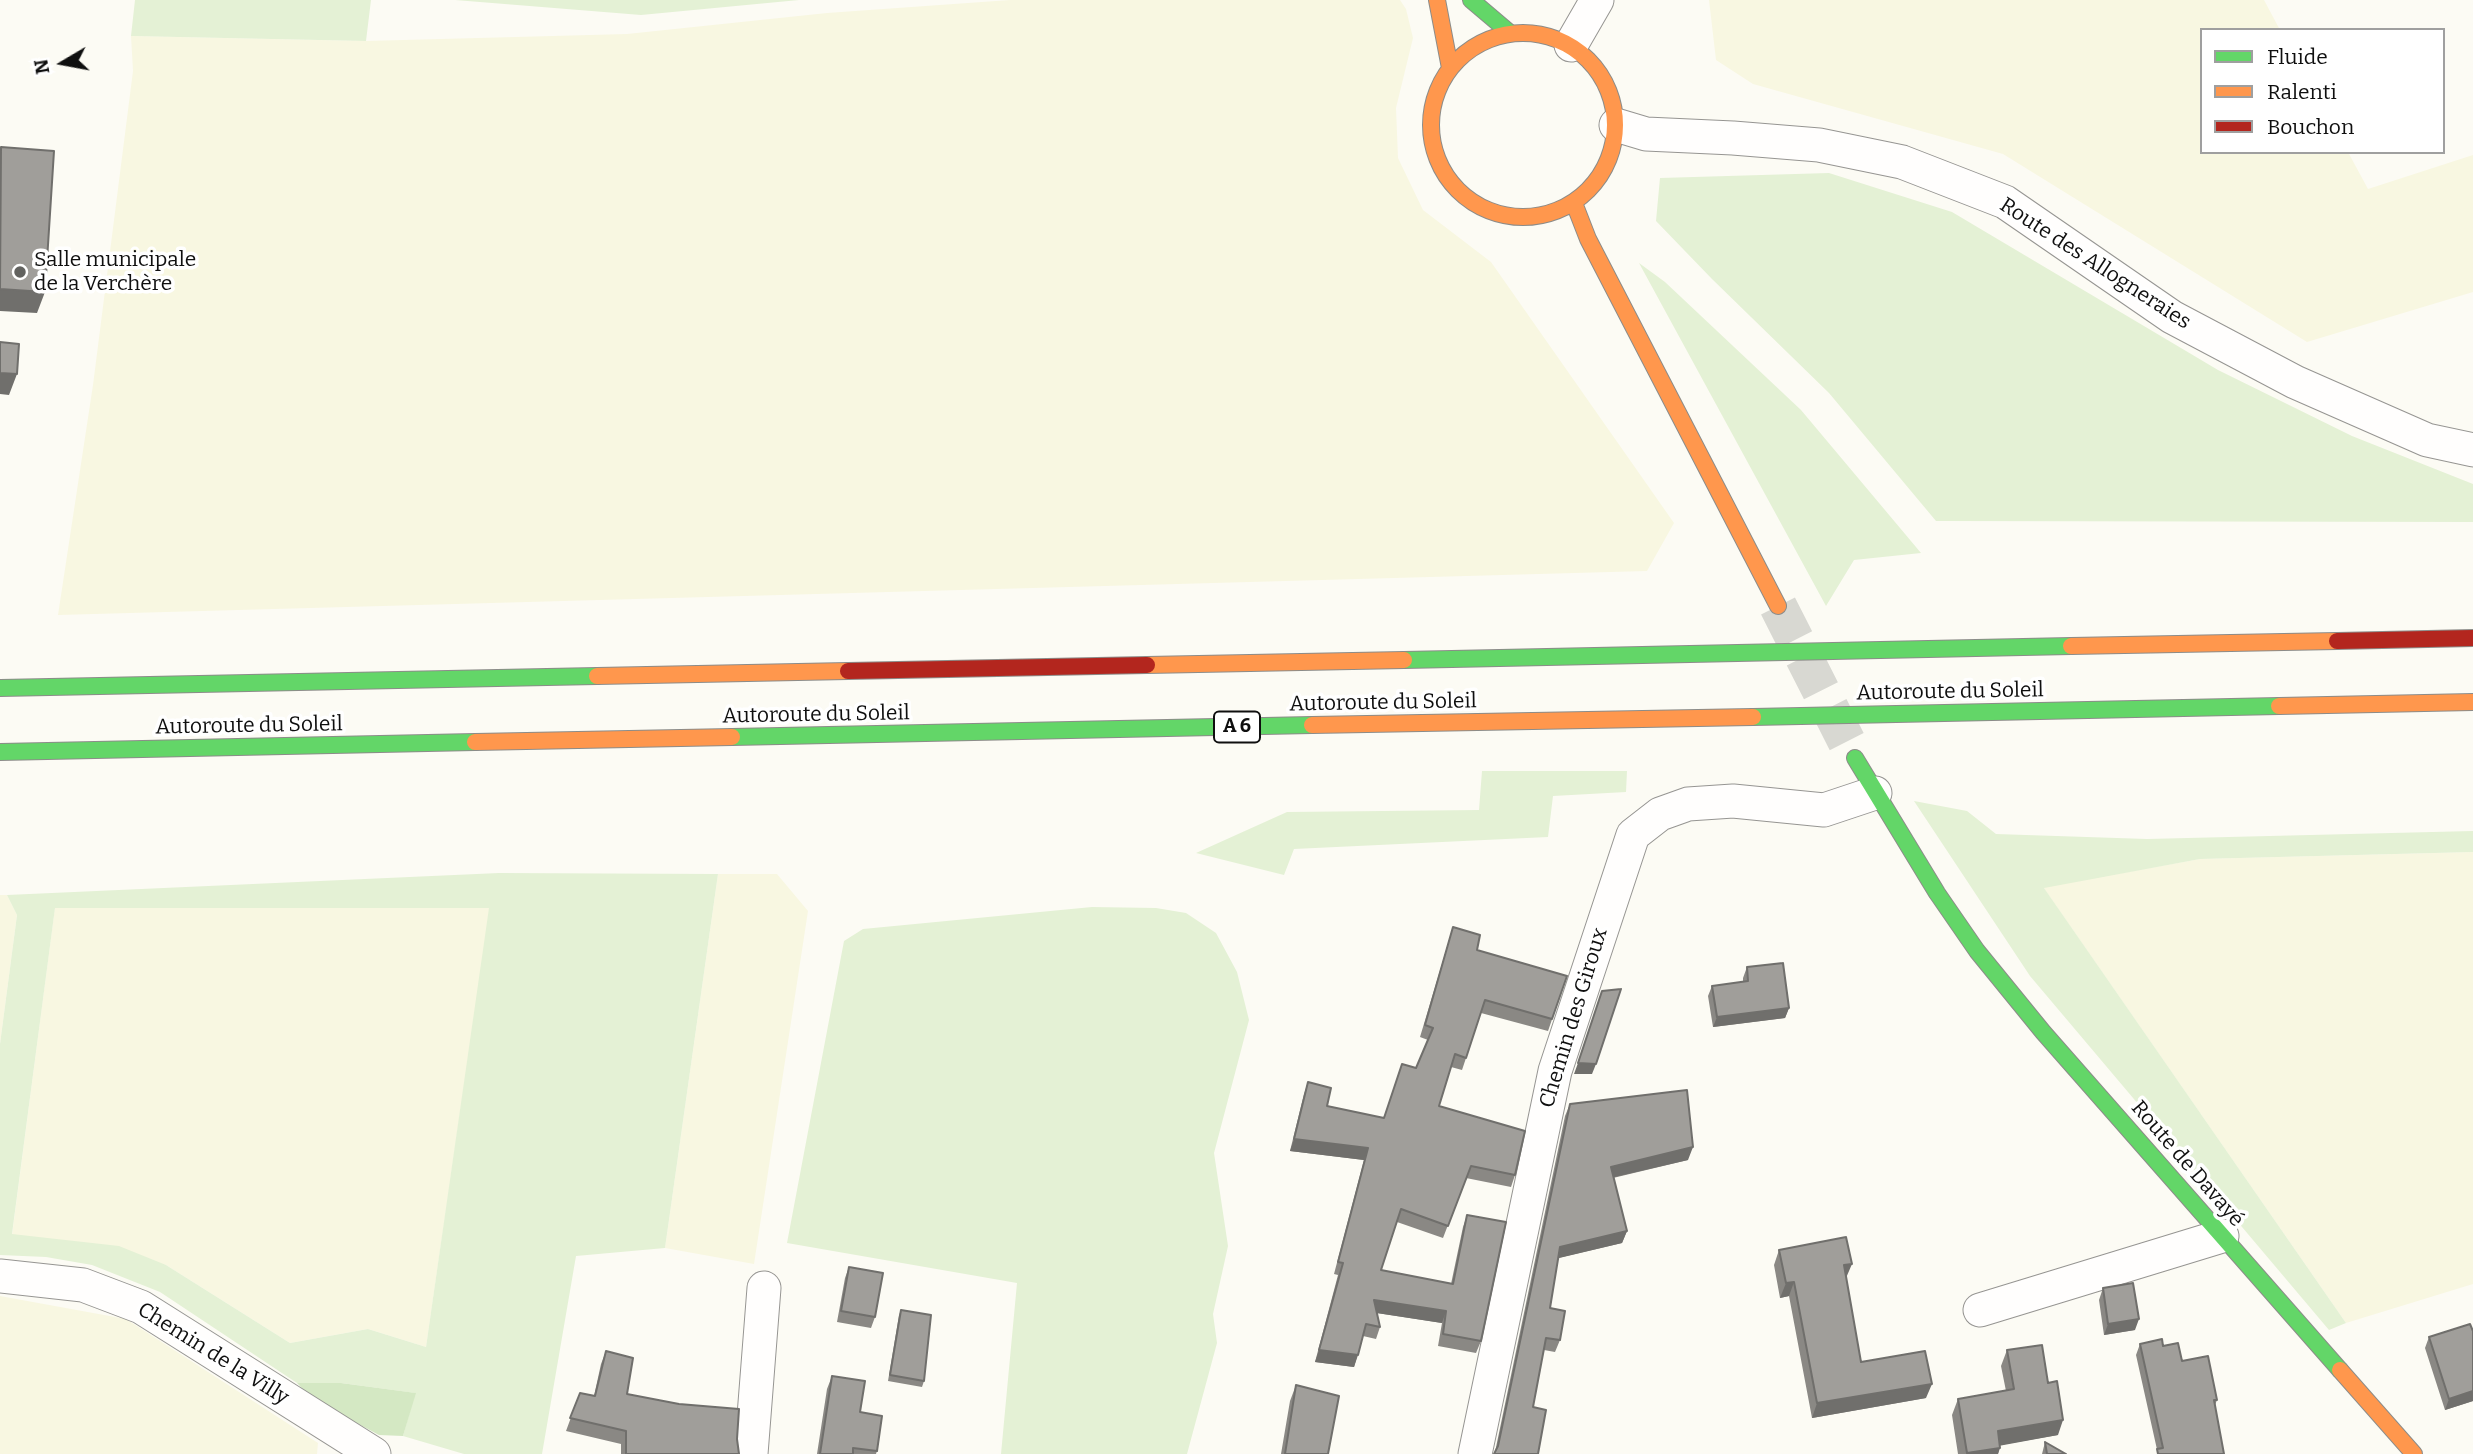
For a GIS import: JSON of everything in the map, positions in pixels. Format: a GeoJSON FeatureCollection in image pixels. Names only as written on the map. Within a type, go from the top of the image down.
{"type":"FeatureCollection","features":[{"type":"Feature","properties":{"kind":"main road"},"geometry":{"type":"LineString","coordinates":[[1437,0],[1450,68]]}},
{"type":"Feature","properties":{"kind":"main road"},"geometry":{"type":"LineString","coordinates":[[1471,0],[1510,33]]}},
{"type":"Feature","properties":{"kind":"main road"},"geometry":{"type":"LineString","coordinates":[[1510,33],[1534,33],[1572,45],[1598,70],[1611,96],[1616,125],[1611,155],[1596,183],[1574,203],[1547,215],[1518,218],[1490,212],[1465,198],[1446,177],[1434,150],[1431,121],[1436,93],[1450,68],[1467,51],[1488,39],[1510,33]]}},
{"type":"Feature","properties":{"kind":"main road"},"geometry":{"type":"LineString","coordinates":[[1574,203],[1594,251],[1778,606]]}},
{"type":"Feature","properties":{"kind":"main road","name":"Autoroute du Soleil"},"geometry":{"type":"LineString","coordinates":[[0,688],[2473,638]]}},
{"type":"Feature","properties":{"kind":"main road","name":"Autoroute du Soleil"},"geometry":{"type":"LineString","coordinates":[[0,752],[2473,702]]}},
{"type":"Feature","properties":{"kind":"main road","name":"Route de Davayé"},"geometry":{"type":"LineString","coordinates":[[1855,758],[1937,893],[1977,951],[2043,1032],[2414,1454]]}},
{"type":"Feature","properties":{"kind":"street"},"geometry":{"type":"LineString","coordinates":[[1572,45],[1597,0]]}},
{"type":"Feature","properties":{"kind":"street","name":"Route des Allogneraies"},"geometry":{"type":"LineString","coordinates":[[1616,125],[1646,134],[1819,145],[1902,162],[2005,202],[2172,317],[2295,382],[2427,440],[2473,450]]}},
{"type":"Feature","properties":{"kind":"street","name":"Chemin des Giroux"},"geometry":{"type":"LineString","coordinates":[[1475,1454],[1555,1071],[1633,835],[1660,814],[1688,804],[1733,801],[1824,810],[1875,793]]}},
{"type":"Feature","properties":{"kind":"street"},"geometry":{"type":"LineString","coordinates":[[1980,1310],[2222,1236]]}},
{"type":"Feature","properties":{"kind":"street","name":"Chemin de la Villy"},"geometry":{"type":"LineString","coordinates":[[0,1276],[83,1285],[141,1307],[374,1454]]}},
{"type":"Feature","properties":{"kind":"street"},"geometry":{"type":"LineString","coordinates":[[751,1454],[764,1288]]}},
{"type":"Feature","properties":{"kind":"green space"},"geometry":{"type":"Polygon","coordinates":[[[135,0],[371,0],[366,41],[131,36],[135,0]]]}},
{"type":"Feature","properties":{"kind":"green space"},"geometry":{"type":"Polygon","coordinates":[[[455,0],[799,0],[641,15],[455,0]]]}},
{"type":"Feature","properties":{"kind":"green space"},"geometry":{"type":"Polygon","coordinates":[[[1010,0],[1400,0],[1406,9],[1413,38],[1396,108],[1398,158],[1423,210],[1491,262],[1674,523],[1647,571],[58,615],[93,385],[133,71],[131,36],[366,41],[627,34],[827,13],[1010,0]]]}},
{"type":"Feature","properties":{"kind":"green space"},"geometry":{"type":"Polygon","coordinates":[[[1709,0],[2264,0],[2279,28],[2200,28],[2200,154],[2349,154],[2368,189],[2473,155],[2473,292],[2307,342],[2003,154],[1753,84],[1716,60],[1709,0]]]}},
{"type":"Feature","properties":{"kind":"green space"},"geometry":{"type":"Polygon","coordinates":[[[1829,173],[1952,212],[2218,370],[2352,436],[2473,484],[2473,522],[1936,521],[1829,393],[1656,221],[1660,178],[1829,173]]]}},
{"type":"Feature","properties":{"kind":"green space"},"geometry":{"type":"Polygon","coordinates":[[[1639,263],[1665,282],[1801,410],[1921,553],[1854,560],[1826,606],[1639,263]]]}},
{"type":"Feature","properties":{"kind":"green space"},"geometry":{"type":"Polygon","coordinates":[[[1482,771],[1627,771],[1626,792],[1553,796],[1548,837],[1294,849],[1284,875],[1196,853],[1287,812],[1479,810],[1482,771]]]}},
{"type":"Feature","properties":{"kind":"green space"},"geometry":{"type":"Polygon","coordinates":[[[1914,801],[1967,811],[1996,834],[2147,839],[2473,831],[2473,852],[2200,859],[2044,888],[2346,1323],[2329,1330],[2030,976],[1914,801]]]}},
{"type":"Feature","properties":{"kind":"green space"},"geometry":{"type":"Polygon","coordinates":[[[2473,852],[2473,1284],[2346,1323],[2043,887],[2200,859],[2473,852]]]}},
{"type":"Feature","properties":{"kind":"green space"},"geometry":{"type":"Polygon","coordinates":[[[499,873],[718,874],[665,1248],[576,1256],[542,1454],[464,1454],[403,1436],[415,1393],[341,1383],[297,1383],[160,1292],[92,1265],[46,1257],[0,1255],[0,1044],[17,915],[7,895],[499,873]],[[55,908],[12,1234],[119,1246],[166,1265],[290,1343],[368,1329],[426,1347],[489,908],[55,908]]]}},
{"type":"Feature","properties":{"kind":"green space"},"geometry":{"type":"Polygon","coordinates":[[[718,874],[777,874],[808,911],[754,1264],[665,1248],[718,874]]]}},
{"type":"Feature","properties":{"kind":"green space"},"geometry":{"type":"Polygon","coordinates":[[[0,895],[7,895],[17,915],[0,1044],[0,895]]]}},
{"type":"Feature","properties":{"kind":"green space"},"geometry":{"type":"Polygon","coordinates":[[[55,907],[490,908],[426,1347],[368,1329],[290,1343],[166,1265],[12,1235],[55,907]]]}},
{"type":"Feature","properties":{"kind":"green space"},"geometry":{"type":"Polygon","coordinates":[[[1092,907],[1156,908],[1186,913],[1216,933],[1237,972],[1249,1020],[1214,1153],[1228,1246],[1213,1314],[1217,1343],[1187,1454],[1001,1454],[1017,1283],[787,1243],[844,941],[863,929],[1092,907]]]}},
{"type":"Feature","properties":{"kind":"green space"},"geometry":{"type":"Polygon","coordinates":[[[0,1296],[126,1319],[318,1443],[317,1454],[0,1454],[0,1296]]]}},
{"type":"Feature","properties":{"kind":"green space"},"geometry":{"type":"Polygon","coordinates":[[[297,1383],[341,1383],[416,1393],[403,1436],[379,1435],[312,1399],[297,1383]]]}},
{"type":"Feature","properties":{"kind":"building","name":"Salle municipale de la Verchère"},"geometry":{"type":"Polygon","coordinates":[[[1,147],[54,151],[45,292],[0,289],[1,147]]]}},
{"type":"Feature","properties":{"kind":"building"},"geometry":{"type":"Polygon","coordinates":[[[0,342],[19,344],[17,374],[0,373],[0,342]]]}},
{"type":"Feature","properties":{"kind":"building"},"geometry":{"type":"Polygon","coordinates":[[[1453,927],[1480,935],[1477,950],[1567,976],[1552,1019],[1485,1000],[1466,1058],[1455,1054],[1439,1106],[1525,1131],[1515,1175],[1471,1166],[1448,1226],[1401,1209],[1381,1270],[1453,1284],[1467,1215],[1506,1222],[1481,1341],[1443,1334],[1446,1311],[1374,1300],[1380,1327],[1366,1324],[1358,1355],[1319,1350],[1343,1263],[1338,1262],[1368,1148],[1294,1139],[1308,1082],[1331,1088],[1327,1106],[1384,1118],[1402,1064],[1416,1068],[1433,1028],[1425,1025],[1453,927]]]}},
{"type":"Feature","properties":{"kind":"building"},"geometry":{"type":"Polygon","coordinates":[[[1783,963],[1789,1008],[1717,1017],[1712,986],[1748,981],[1747,967],[1783,963]]]}},
{"type":"Feature","properties":{"kind":"building"},"geometry":{"type":"Polygon","coordinates":[[[1621,989],[1596,1064],[1578,1063],[1602,991],[1621,989]]]}},
{"type":"Feature","properties":{"kind":"building"},"geometry":{"type":"Polygon","coordinates":[[[1687,1090],[1693,1147],[1611,1167],[1627,1231],[1560,1247],[1550,1308],[1565,1311],[1560,1340],[1546,1338],[1533,1407],[1546,1410],[1538,1454],[1494,1454],[1498,1446],[1570,1104],[1687,1090]]]}},
{"type":"Feature","properties":{"kind":"building"},"geometry":{"type":"Polygon","coordinates":[[[1846,1237],[1852,1264],[1844,1265],[1861,1362],[1925,1351],[1932,1384],[1817,1403],[1794,1282],[1786,1283],[1779,1250],[1846,1237]]]}},
{"type":"Feature","properties":{"kind":"building"},"geometry":{"type":"Polygon","coordinates":[[[849,1267],[883,1273],[875,1317],[841,1311],[849,1267]]]}},
{"type":"Feature","properties":{"kind":"building"},"geometry":{"type":"Polygon","coordinates":[[[2133,1283],[2139,1319],[2108,1324],[2103,1288],[2133,1283]]]}},
{"type":"Feature","properties":{"kind":"building"},"geometry":{"type":"Polygon","coordinates":[[[901,1310],[931,1315],[924,1381],[890,1375],[901,1310]]]}},
{"type":"Feature","properties":{"kind":"building"},"geometry":{"type":"Polygon","coordinates":[[[2470,1324],[2473,1331],[2473,1391],[2449,1399],[2429,1337],[2470,1324]]]}},
{"type":"Feature","properties":{"kind":"building"},"geometry":{"type":"Polygon","coordinates":[[[2162,1339],[2163,1346],[2178,1343],[2182,1361],[2208,1356],[2224,1454],[2158,1454],[2157,1449],[2163,1448],[2140,1344],[2162,1339]]]}},
{"type":"Feature","properties":{"kind":"building"},"geometry":{"type":"Polygon","coordinates":[[[2042,1345],[2048,1383],[2057,1381],[2063,1420],[1998,1431],[2000,1448],[1967,1453],[1958,1399],[2014,1389],[2007,1350],[2042,1345]]]}},
{"type":"Feature","properties":{"kind":"building"},"geometry":{"type":"Polygon","coordinates":[[[606,1351],[633,1358],[627,1394],[679,1404],[739,1409],[739,1454],[626,1454],[626,1431],[570,1418],[580,1393],[595,1396],[606,1351]]]}},
{"type":"Feature","properties":{"kind":"building"},"geometry":{"type":"Polygon","coordinates":[[[832,1376],[865,1381],[860,1412],[882,1416],[877,1451],[853,1448],[853,1454],[820,1454],[832,1376]]]}},
{"type":"Feature","properties":{"kind":"building"},"geometry":{"type":"Polygon","coordinates":[[[1296,1385],[1339,1396],[1328,1454],[1285,1454],[1296,1385]]]}},
{"type":"Feature","properties":{"kind":"building"},"geometry":{"type":"Polygon","coordinates":[[[2045,1442],[2066,1454],[2047,1454],[2045,1442]]]}},
{"type":"Feature","properties":{"kind":"tunnel"},"geometry":{"type":"LineString","coordinates":[[1778,606],[1855,758]]}},
{"type":"Feature","properties":{"kind":"traffic: fast"},"geometry":{"type":"LineString","coordinates":[[1471,0],[1510,33]]}},
{"type":"Feature","properties":{"kind":"traffic: fast"},"geometry":{"type":"LineString","coordinates":[[1404,660],[2071,646]]}},
{"type":"Feature","properties":{"kind":"traffic: fast"},"geometry":{"type":"LineString","coordinates":[[0,688],[597,676]]}},
{"type":"Feature","properties":{"kind":"traffic: fast"},"geometry":{"type":"LineString","coordinates":[[1753,717],[2279,706]]}},
{"type":"Feature","properties":{"kind":"traffic: fast"},"geometry":{"type":"LineString","coordinates":[[732,737],[1312,725]]}},
{"type":"Feature","properties":{"kind":"traffic: fast"},"geometry":{"type":"LineString","coordinates":[[0,752],[475,742]]}},
{"type":"Feature","properties":{"kind":"traffic: fast"},"geometry":{"type":"LineString","coordinates":[[1855,758],[1937,893],[1977,951],[2043,1032],[2340,1370]]}},
{"type":"Feature","properties":{"kind":"traffic: slow"},"geometry":{"type":"LineString","coordinates":[[1437,0],[1450,68]]}},
{"type":"Feature","properties":{"kind":"traffic: slow"},"geometry":{"type":"LineString","coordinates":[[1523,33],[1558,40],[1574,48],[1588,60],[1600,74],[1608,90],[1615,125],[1608,160],[1600,176],[1588,190],[1574,202],[1558,210],[1523,217],[1488,210],[1472,202],[1458,190],[1446,176],[1438,160],[1431,125],[1438,90],[1446,74],[1458,60],[1472,48],[1488,40],[1523,33]]}},
{"type":"Feature","properties":{"kind":"traffic: slow"},"geometry":{"type":"LineString","coordinates":[[1574,203],[1588,239],[1778,606]]}},
{"type":"Feature","properties":{"kind":"traffic: slow"},"geometry":{"type":"LineString","coordinates":[[2071,646],[2337,641]]}},
{"type":"Feature","properties":{"kind":"traffic: slow"},"geometry":{"type":"LineString","coordinates":[[1147,665],[1404,660]]}},
{"type":"Feature","properties":{"kind":"traffic: slow"},"geometry":{"type":"LineString","coordinates":[[597,676],[848,671]]}},
{"type":"Feature","properties":{"kind":"traffic: slow"},"geometry":{"type":"LineString","coordinates":[[2279,706],[2473,702]]}},
{"type":"Feature","properties":{"kind":"traffic: slow"},"geometry":{"type":"LineString","coordinates":[[1312,725],[1753,717]]}},
{"type":"Feature","properties":{"kind":"traffic: slow"},"geometry":{"type":"LineString","coordinates":[[475,742],[732,737]]}},
{"type":"Feature","properties":{"kind":"traffic: slow"},"geometry":{"type":"LineString","coordinates":[[2340,1370],[2414,1454]]}},
{"type":"Feature","properties":{"kind":"traffic: jam"},"geometry":{"type":"LineString","coordinates":[[2337,641],[2473,638]]}},
{"type":"Feature","properties":{"kind":"traffic: jam"},"geometry":{"type":"LineString","coordinates":[[848,671],[1147,665]]}},
{"type":"Feature","properties":{"kind":"place","name":"Salle municipale de la Verchère"},"geometry":{"type":"Point","coordinates":[20,272]}}]}
